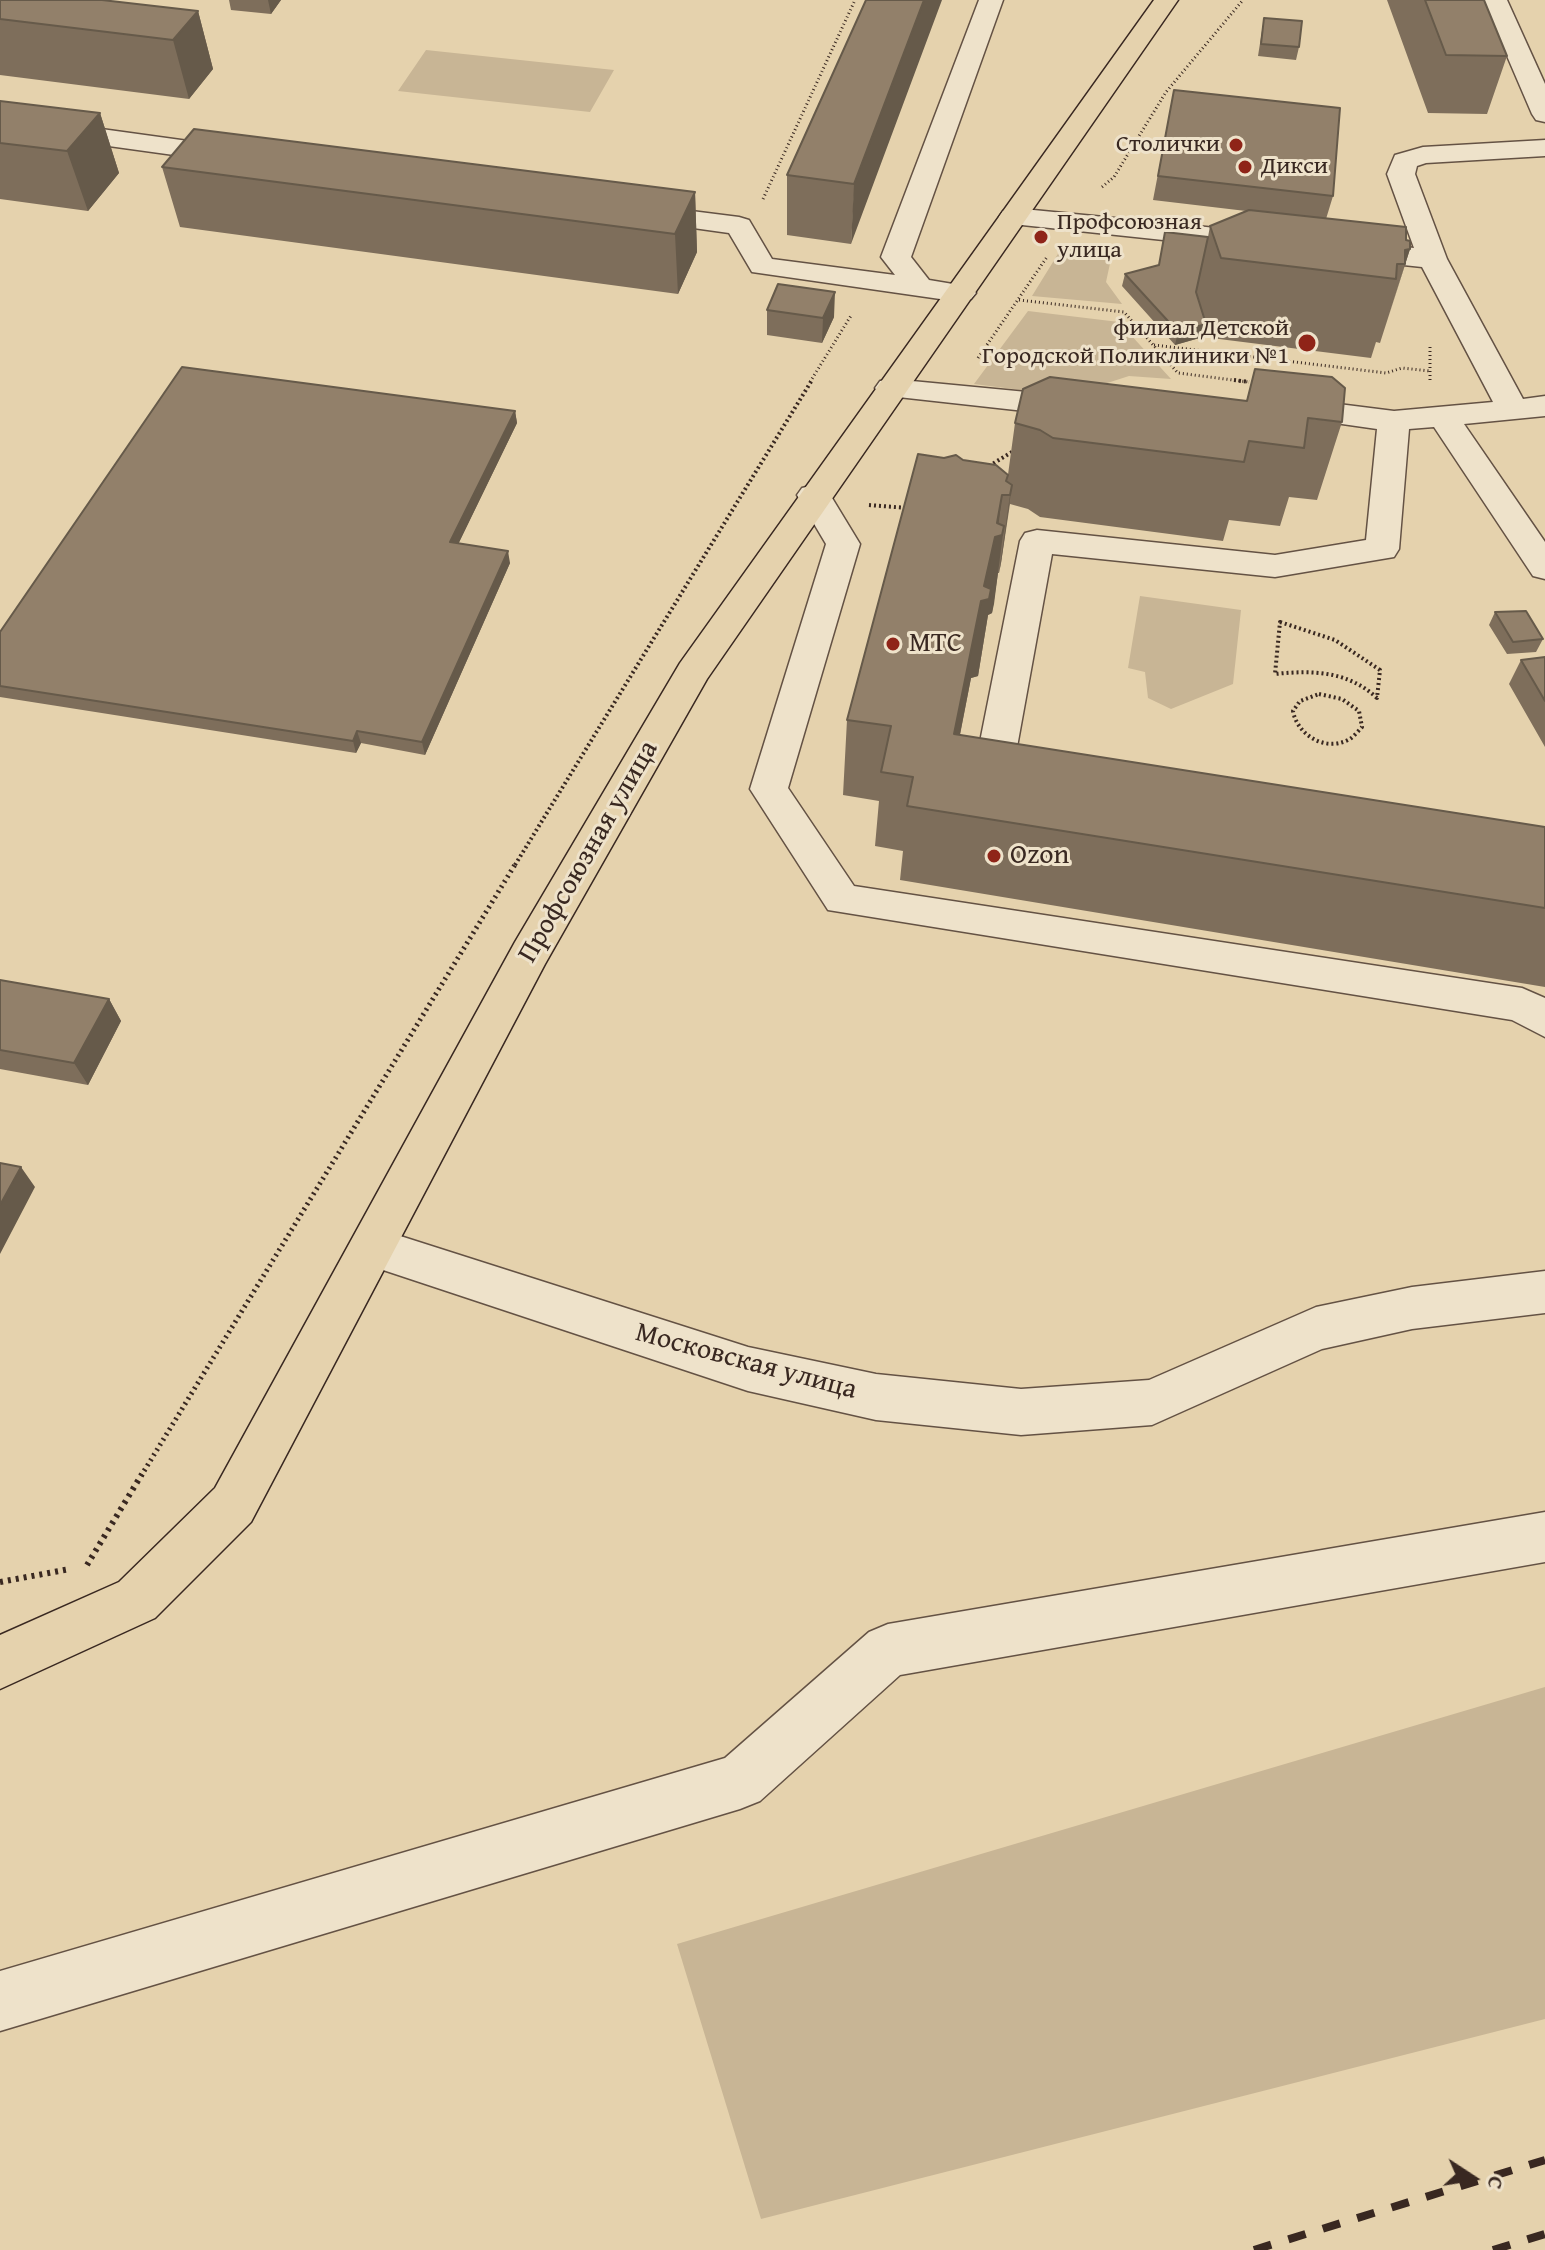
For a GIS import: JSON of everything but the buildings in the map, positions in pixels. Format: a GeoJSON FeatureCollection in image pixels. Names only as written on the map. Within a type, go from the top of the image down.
{"type":"FeatureCollection","features":[{"type":"Feature","properties":{"kind":"main road","name":"Профсоюзная улица"},"geometry":{"type":"LineString","coordinates":[[0,1662],[137,1600],[233,1505],[530,953],[693,672],[814,495],[961,293],[1166,0]]}},
{"type":"Feature","properties":{"kind":"street"},"geometry":{"type":"LineString","coordinates":[[919,287],[896,257],[991,0]]}},
{"type":"Feature","properties":{"kind":"street"},"geometry":{"type":"LineString","coordinates":[[1495,0],[1545,114]]}},
{"type":"Feature","properties":{"kind":"street"},"geometry":{"type":"LineString","coordinates":[[0,123],[267,160]]}},
{"type":"Feature","properties":{"kind":"street"},"geometry":{"type":"LineString","coordinates":[[1513,409],[1432,259],[1401,174],[1405,161],[1423,155],[1545,148]]}},
{"type":"Feature","properties":{"kind":"street"},"geometry":{"type":"LineString","coordinates":[[612,208],[739,226],[762,266],[961,293]]}},
{"type":"Feature","properties":{"kind":"street"},"geometry":{"type":"LineString","coordinates":[[1013,217],[1290,244]]}},
{"type":"Feature","properties":{"kind":"street"},"geometry":{"type":"LineString","coordinates":[[1322,247],[1432,259]]}},
{"type":"Feature","properties":{"kind":"street"},"geometry":{"type":"LineString","coordinates":[[891,388],[1068,407],[1113,405]]}},
{"type":"Feature","properties":{"kind":"street"},"geometry":{"type":"LineString","coordinates":[[1249,392],[1394,421],[1545,406]]}},
{"type":"Feature","properties":{"kind":"street"},"geometry":{"type":"LineString","coordinates":[[1444,417],[1545,568]]}},
{"type":"Feature","properties":{"kind":"street"},"geometry":{"type":"LineString","coordinates":[[1051,792],[1005,785],[993,772],[1037,541],[1275,566],[1382,549],[1394,421]]}},
{"type":"Feature","properties":{"kind":"street"},"geometry":{"type":"LineString","coordinates":[[814,495],[843,544],[769,789],[842,899],[1522,1005],[1545,1020]]}},
{"type":"Feature","properties":{"kind":"street","name":"Московская улица"},"geometry":{"type":"LineString","coordinates":[[372,1247],[748,1369],[876,1397],[1021,1412],[1152,1402],[1316,1329],[1412,1308],[1545,1292]]}},
{"type":"Feature","properties":{"kind":"street"},"geometry":{"type":"LineString","coordinates":[[0,2001],[740,1781],[888,1651],[1545,1537]]}},
{"type":"Feature","properties":{"kind":"path"},"geometry":{"type":"LineString","coordinates":[[739,226],[752,222],[855,0]]}},
{"type":"Feature","properties":{"kind":"path"},"geometry":{"type":"LineString","coordinates":[[86,1566],[872,281]]}},
{"type":"Feature","properties":{"kind":"path"},"geometry":{"type":"LineString","coordinates":[[1019,300],[1124,312],[1178,373],[1249,392]]}},
{"type":"Feature","properties":{"kind":"path"},"geometry":{"type":"LineString","coordinates":[[1429,340],[1430,384]]}},
{"type":"Feature","properties":{"kind":"path"},"geometry":{"type":"LineString","coordinates":[[1153,345],[1386,373],[1402,368],[1430,371]]}},
{"type":"Feature","properties":{"kind":"path"},"geometry":{"type":"LineString","coordinates":[[1010,466],[1015,439]]}},
{"type":"Feature","properties":{"kind":"path"},"geometry":{"type":"LineString","coordinates":[[988,466],[1012,452]]}},
{"type":"Feature","properties":{"kind":"path"},"geometry":{"type":"LineString","coordinates":[[862,504],[916,509]]}},
{"type":"Feature","properties":{"kind":"path"},"geometry":{"type":"LineString","coordinates":[[1280,622],[1335,640],[1380,670],[1377,698],[1360,683],[1327,673],[1275,674],[1280,622]]}},
{"type":"Feature","properties":{"kind":"path"},"geometry":{"type":"LineString","coordinates":[[1319,694],[1331,695],[1351,704],[1359,711],[1362,727],[1351,740],[1341,743],[1329,744],[1307,736],[1293,722],[1293,706],[1308,696],[1319,694]]}},
{"type":"Feature","properties":{"kind":"path"},"geometry":{"type":"LineString","coordinates":[[0,1582],[72,1568]]}},
{"type":"Feature","properties":{"kind":"shaded area"},"geometry":{"type":"Polygon","coordinates":[[[426,50],[614,70],[590,112],[398,91],[426,50]]]}},
{"type":"Feature","properties":{"kind":"shaded area"},"geometry":{"type":"Polygon","coordinates":[[[1096,243],[1114,245],[1106,282],[1122,304],[1032,296],[1061,249],[1096,243]]]}},
{"type":"Feature","properties":{"kind":"shaded area"},"geometry":{"type":"Polygon","coordinates":[[[1028,311],[1119,322],[1171,379],[1129,376],[1067,396],[974,384],[1028,311]]]}},
{"type":"Feature","properties":{"kind":"shaded area"},"geometry":{"type":"Polygon","coordinates":[[[1140,596],[1241,610],[1233,684],[1171,709],[1148,698],[1145,672],[1128,668],[1140,596]]]}},
{"type":"Feature","properties":{"kind":"shaded area"},"geometry":{"type":"Polygon","coordinates":[[[1545,1687],[1545,2019],[761,2219],[677,1944],[1545,1687]]]}},
{"type":"Feature","properties":{"kind":"railway"},"geometry":{"type":"LineString","coordinates":[[1254,2250],[1545,2160]]}},
{"type":"Feature","properties":{"kind":"railway"},"geometry":{"type":"LineString","coordinates":[[1493,2250],[1545,2234]]}},
{"type":"Feature","properties":{"kind":"place","name":"Столички"},"geometry":{"type":"Point","coordinates":[1236,145]}},
{"type":"Feature","properties":{"kind":"place","name":"Дикси"},"geometry":{"type":"Point","coordinates":[1245,167]}},
{"type":"Feature","properties":{"kind":"place","name":"Профсоюзная улица"},"geometry":{"type":"Point","coordinates":[1041,237]}},
{"type":"Feature","properties":{"kind":"place","name":"филиал Детской Городской Поликлиники №1"},"geometry":{"type":"Point","coordinates":[1307,343]}},
{"type":"Feature","properties":{"kind":"place","name":"МТС"},"geometry":{"type":"Point","coordinates":[893,644]}},
{"type":"Feature","properties":{"kind":"place","name":"Ozon"},"geometry":{"type":"Point","coordinates":[994,856]}}]}
